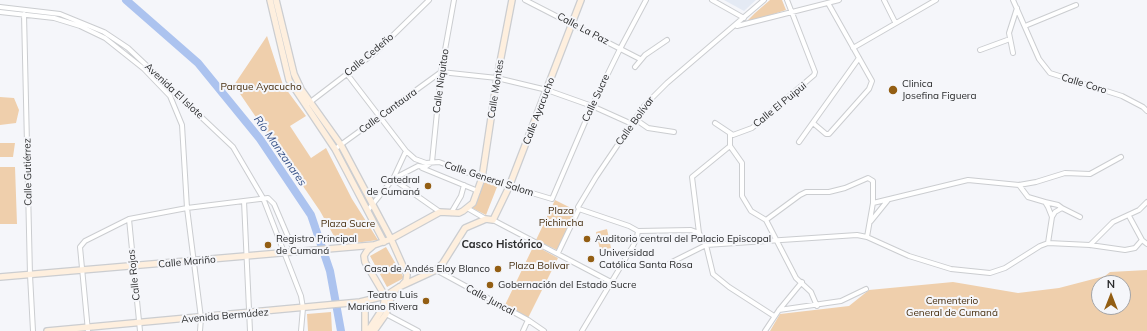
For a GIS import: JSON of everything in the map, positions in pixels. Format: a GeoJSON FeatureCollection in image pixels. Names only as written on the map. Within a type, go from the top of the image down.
{"type":"FeatureCollection","features":[{"type":"Feature","properties":{"kind":"street"},"geometry":{"type":"LineString","coordinates":[[270,0],[283,44],[294,74],[310,102],[341,145],[384,242]]}},
{"type":"Feature","properties":{"kind":"street"},"geometry":{"type":"LineString","coordinates":[[276,0],[290,80],[305,106],[335,149],[370,208],[391,239],[407,279],[392,294],[386,314],[374,331]]}},
{"type":"Feature","properties":{"kind":"street","name":"Calle Cedeño"},"geometry":{"type":"LineString","coordinates":[[305,106],[378,51],[429,0]]}},
{"type":"Feature","properties":{"kind":"street","name":"Calle Niquitao"},"geometry":{"type":"LineString","coordinates":[[432,162],[441,72],[454,0]]}},
{"type":"Feature","properties":{"kind":"street","name":"Calle Montes"},"geometry":{"type":"LineString","coordinates":[[467,208],[473,203],[482,178],[497,78],[512,0]]}},
{"type":"Feature","properties":{"kind":"street","name":"Calle La Paz"},"geometry":{"type":"LineString","coordinates":[[526,0],[572,22],[640,59]]}},
{"type":"Feature","properties":{"kind":"street","name":"Calle Ayacucho"},"geometry":{"type":"LineString","coordinates":[[493,220],[509,187],[581,0]]}},
{"type":"Feature","properties":{"kind":"street","name":"Calle Sucre"},"geometry":{"type":"LineString","coordinates":[[552,199],[592,106],[620,48],[646,0]]}},
{"type":"Feature","properties":{"kind":"street"},"geometry":{"type":"LineString","coordinates":[[712,0],[744,18]]}},
{"type":"Feature","properties":{"kind":"street","name":"Calle Bolívar"},"geometry":{"type":"LineString","coordinates":[[558,253],[579,209],[578,207],[596,177],[635,119],[658,91],[736,26],[764,0]]}},
{"type":"Feature","properties":{"kind":"street","name":"Calle El Puipui"},"geometry":{"type":"LineString","coordinates":[[730,134],[752,128],[814,75],[815,72],[787,0]]}},
{"type":"Feature","properties":{"kind":"street"},"geometry":{"type":"LineString","coordinates":[[736,26],[793,13],[839,0]]}},
{"type":"Feature","properties":{"kind":"street"},"geometry":{"type":"LineString","coordinates":[[884,0],[896,22]]}},
{"type":"Feature","properties":{"kind":"street"},"geometry":{"type":"LineString","coordinates":[[923,0],[926,5]]}},
{"type":"Feature","properties":{"kind":"street"},"geometry":{"type":"LineString","coordinates":[[853,48],[936,0]]}},
{"type":"Feature","properties":{"kind":"street","name":"Calle Coro"},"geometry":{"type":"LineString","coordinates":[[1013,0],[1039,59],[1050,73],[1122,96],[1143,107],[1147,111]]}},
{"type":"Feature","properties":{"kind":"street"},"geometry":{"type":"LineString","coordinates":[[813,123],[826,134],[829,134],[869,89],[872,82],[828,3]]}},
{"type":"Feature","properties":{"kind":"street"},"geometry":{"type":"LineString","coordinates":[[1025,26],[1076,5]]}},
{"type":"Feature","properties":{"kind":"street","name":"Avenida El Islote"},"geometry":{"type":"LineString","coordinates":[[0,7],[60,14],[104,32],[128,48],[233,147],[263,198],[301,296],[303,308],[301,331]]}},
{"type":"Feature","properties":{"kind":"street"},"geometry":{"type":"LineString","coordinates":[[1013,52],[1009,33],[1017,8]]}},
{"type":"Feature","properties":{"kind":"street","name":"Avenida El Islote"},"geometry":{"type":"LineString","coordinates":[[0,12],[54,18],[80,26],[105,38],[144,69],[170,96],[182,125],[187,208],[201,318],[200,331]]}},
{"type":"Feature","properties":{"kind":"street","name":"Calle Gutiérrez"},"geometry":{"type":"LineString","coordinates":[[24,14],[30,275],[33,331]]}},
{"type":"Feature","properties":{"kind":"street"},"geometry":{"type":"LineString","coordinates":[[980,50],[1010,39]]}},
{"type":"Feature","properties":{"kind":"street"},"geometry":{"type":"LineString","coordinates":[[635,67],[640,59],[667,40]]}},
{"type":"Feature","properties":{"kind":"street"},"geometry":{"type":"LineString","coordinates":[[799,142],[859,58]]}},
{"type":"Feature","properties":{"kind":"street"},"geometry":{"type":"LineString","coordinates":[[441,72],[497,78],[547,90],[592,106],[632,124]]}},
{"type":"Feature","properties":{"kind":"street","name":"Calle Cantaura"},"geometry":{"type":"LineString","coordinates":[[335,149],[441,72]]}},
{"type":"Feature","properties":{"kind":"street","name":"Calle General Salom"},"geometry":{"type":"LineString","coordinates":[[347,74],[406,151],[415,159],[426,163],[439,162],[509,187],[552,199]]}},
{"type":"Feature","properties":{"kind":"street"},"geometry":{"type":"LineString","coordinates":[[635,119],[648,128],[674,132]]}},
{"type":"Feature","properties":{"kind":"street"},"geometry":{"type":"LineString","coordinates":[[715,123],[730,134],[730,146],[742,163],[742,196],[751,211],[766,220],[796,278],[811,292],[817,306]]}},
{"type":"Feature","properties":{"kind":"street"},"geometry":{"type":"LineString","coordinates":[[730,146],[692,177],[699,233],[706,245],[713,274],[729,287],[774,316]]}},
{"type":"Feature","properties":{"kind":"street"},"geometry":{"type":"LineString","coordinates":[[370,208],[394,179],[406,151]]}},
{"type":"Feature","properties":{"kind":"street"},"geometry":{"type":"LineString","coordinates":[[873,204],[968,180],[1019,185],[1036,182],[1065,173],[1090,174],[1121,157]]}},
{"type":"Feature","properties":{"kind":"street"},"geometry":{"type":"LineString","coordinates":[[394,179],[418,166],[425,167],[432,162]]}},
{"type":"Feature","properties":{"kind":"street"},"geometry":{"type":"LineString","coordinates":[[418,166],[478,192]]}},
{"type":"Feature","properties":{"kind":"street"},"geometry":{"type":"LineString","coordinates":[[766,220],[806,192],[829,192],[845,188],[868,178],[873,181],[873,204],[867,237]]}},
{"type":"Feature","properties":{"kind":"street"},"geometry":{"type":"LineString","coordinates":[[394,179],[440,212],[450,213],[463,211],[467,208],[486,219],[493,220],[558,253],[611,282]]}},
{"type":"Feature","properties":{"kind":"street"},"geometry":{"type":"LineString","coordinates":[[450,213],[461,196],[464,185]]}},
{"type":"Feature","properties":{"kind":"street"},"geometry":{"type":"LineString","coordinates":[[1019,185],[1028,197],[1054,203],[1080,217]]}},
{"type":"Feature","properties":{"kind":"street"},"geometry":{"type":"LineString","coordinates":[[87,329],[80,247],[85,241],[129,219],[187,208],[268,198],[274,204],[295,252]]}},
{"type":"Feature","properties":{"kind":"street"},"geometry":{"type":"LineString","coordinates":[[870,223],[888,200]]}},
{"type":"Feature","properties":{"kind":"street"},"geometry":{"type":"LineString","coordinates":[[244,201],[248,257],[250,331]]}},
{"type":"Feature","properties":{"kind":"street"},"geometry":{"type":"LineString","coordinates":[[1045,202],[1052,217]]}},
{"type":"Feature","properties":{"kind":"street"},"geometry":{"type":"LineString","coordinates":[[1090,245],[1113,222],[1129,216],[1139,210],[1147,202]]}},
{"type":"Feature","properties":{"kind":"street"},"geometry":{"type":"LineString","coordinates":[[1048,243],[1052,217],[1055,212],[1062,208]]}},
{"type":"Feature","properties":{"kind":"street"},"geometry":{"type":"LineString","coordinates":[[579,209],[583,212],[629,226],[638,231],[691,230],[699,233]]}},
{"type":"Feature","properties":{"kind":"street","name":"Calle Mariño"},"geometry":{"type":"LineString","coordinates":[[0,277],[285,254],[374,245],[391,239],[440,212]]}},
{"type":"Feature","properties":{"kind":"street"},"geometry":{"type":"LineString","coordinates":[[1129,216],[1142,240],[1147,244]]}},
{"type":"Feature","properties":{"kind":"street","name":"Calle Rojas"},"geometry":{"type":"LineString","coordinates":[[129,219],[140,331]]}},
{"type":"Feature","properties":{"kind":"street"},"geometry":{"type":"LineString","coordinates":[[436,270],[443,263],[462,232],[486,219]]}},
{"type":"Feature","properties":{"kind":"street"},"geometry":{"type":"LineString","coordinates":[[582,331],[633,246],[638,231]]}},
{"type":"Feature","properties":{"kind":"street"},"geometry":{"type":"LineString","coordinates":[[670,263],[706,245],[857,235],[867,237],[909,256],[951,269],[990,273],[1005,268],[1040,246],[1048,243],[1090,245],[1125,250],[1135,248],[1142,240]]}},
{"type":"Feature","properties":{"kind":"street"},"geometry":{"type":"LineString","coordinates":[[367,331],[383,308],[385,296],[365,262],[364,256],[374,245]]}},
{"type":"Feature","properties":{"kind":"street","name":"Avenida Bermúdez"},"geometry":{"type":"LineString","coordinates":[[47,331],[87,329],[362,302],[385,296],[399,287],[436,270]]}},
{"type":"Feature","properties":{"kind":"street","name":"Calle Juncal"},"geometry":{"type":"LineString","coordinates":[[436,270],[528,320],[544,331]]}},
{"type":"Feature","properties":{"kind":"street"},"geometry":{"type":"LineString","coordinates":[[765,331],[774,316],[802,282]]}},
{"type":"Feature","properties":{"kind":"street"},"geometry":{"type":"LineString","coordinates":[[779,310],[817,306],[850,298],[866,289]]}},
{"type":"Feature","properties":{"kind":"street"},"geometry":{"type":"LineString","coordinates":[[362,302],[367,331]]}},
{"type":"Feature","properties":{"kind":"street"},"geometry":{"type":"LineString","coordinates":[[386,314],[418,331]]}},
{"type":"Feature","properties":{"kind":"street"},"geometry":{"type":"LineString","coordinates":[[523,331],[528,320]]}},
{"type":"Feature","properties":{"kind":"shaded area"},"geometry":{"type":"Polygon","coordinates":[[[724,0],[756,0],[744,11],[724,0]]]}},
{"type":"Feature","properties":{"kind":"green space"},"geometry":{"type":"Polygon","coordinates":[[[770,0],[782,0],[786,10],[749,22],[748,20],[770,0]]]}},
{"type":"Feature","properties":{"kind":"green space","name":"Parque Ayacucho"},"geometry":{"type":"Polygon","coordinates":[[[267,36],[283,85],[306,116],[290,126],[311,158],[326,148],[352,199],[378,240],[339,245],[320,211],[234,85],[267,36]]]}},
{"type":"Feature","properties":{"kind":"green space"},"geometry":{"type":"Polygon","coordinates":[[[0,97],[14,98],[19,110],[16,123],[0,125],[0,97]]]}},
{"type":"Feature","properties":{"kind":"green space"},"geometry":{"type":"Polygon","coordinates":[[[0,143],[15,143],[13,157],[0,157],[0,143]]]}},
{"type":"Feature","properties":{"kind":"green space"},"geometry":{"type":"Polygon","coordinates":[[[0,167],[15,167],[17,224],[0,224],[0,167]]]}},
{"type":"Feature","properties":{"kind":"green space"},"geometry":{"type":"Polygon","coordinates":[[[481,180],[497,187],[486,215],[470,207],[481,180]]]}},
{"type":"Feature","properties":{"kind":"green space","name":"Plaza Pichincha"},"geometry":{"type":"Polygon","coordinates":[[[555,200],[577,211],[557,250],[536,240],[555,200]]]}},
{"type":"Feature","properties":{"kind":"green space"},"geometry":{"type":"Polygon","coordinates":[[[607,229],[611,248],[600,250],[596,232],[607,229]]]}},
{"type":"Feature","properties":{"kind":"green space","name":"Plaza Bolívar"},"geometry":{"type":"Polygon","coordinates":[[[534,245],[558,258],[528,318],[505,305],[534,245]]]}},
{"type":"Feature","properties":{"kind":"green space"},"geometry":{"type":"Polygon","coordinates":[[[386,247],[404,278],[387,287],[370,256],[386,247]]]}},
{"type":"Feature","properties":{"kind":"green space","name":"Cementerio General de Cumaná"},"geometry":{"type":"Polygon","coordinates":[[[1147,270],[1147,331],[770,331],[780,314],[849,306],[869,290],[953,282],[1018,293],[1059,288],[1091,280],[1091,315],[1131,315],[1131,275],[1106,275],[1110,272],[1147,270]]]}},
{"type":"Feature","properties":{"kind":"green space"},"geometry":{"type":"Polygon","coordinates":[[[331,312],[332,331],[308,331],[307,314],[331,312]]]}},
{"type":"Feature","properties":{"kind":"waterway","name":"Río Manzanares"},"geometry":{"type":"LineString","coordinates":[[126,0],[198,63],[260,139],[311,215],[330,271],[341,331]]}},
{"type":"Feature","properties":{"kind":"place","name":"Clinica Josefina Figuera"},"geometry":{"type":"Point","coordinates":[893,90]}},
{"type":"Feature","properties":{"kind":"place","name":"Catedral de Cumaná"},"geometry":{"type":"Point","coordinates":[428,186]}},
{"type":"Feature","properties":{"kind":"place","name":"Auditorio central del Palacio Episcopal"},"geometry":{"type":"Point","coordinates":[587,239]}},
{"type":"Feature","properties":{"kind":"place","name":"Registro Principal de Cumaná"},"geometry":{"type":"Point","coordinates":[268,245]}},
{"type":"Feature","properties":{"kind":"place","name":"Universidad Católica Santa Rosa"},"geometry":{"type":"Point","coordinates":[591,259]}},
{"type":"Feature","properties":{"kind":"place","name":"Casa de Andés Eloy Blanco"},"geometry":{"type":"Point","coordinates":[498,269]}},
{"type":"Feature","properties":{"kind":"place","name":"Gobernación del Estado Sucre"},"geometry":{"type":"Point","coordinates":[490,285]}},
{"type":"Feature","properties":{"kind":"place","name":"Teatro Luis Mariano Rivera"},"geometry":{"type":"Point","coordinates":[426,301]}},
{"type":"Feature","properties":{"kind":"district","name":"Casco Histórico"},"geometry":{"type":"Point","coordinates":[502,245]}},
{"type":"Feature","properties":{"kind":"park label","name":"Plaza Sucre"},"geometry":{"type":"Point","coordinates":[348,224]}}]}
